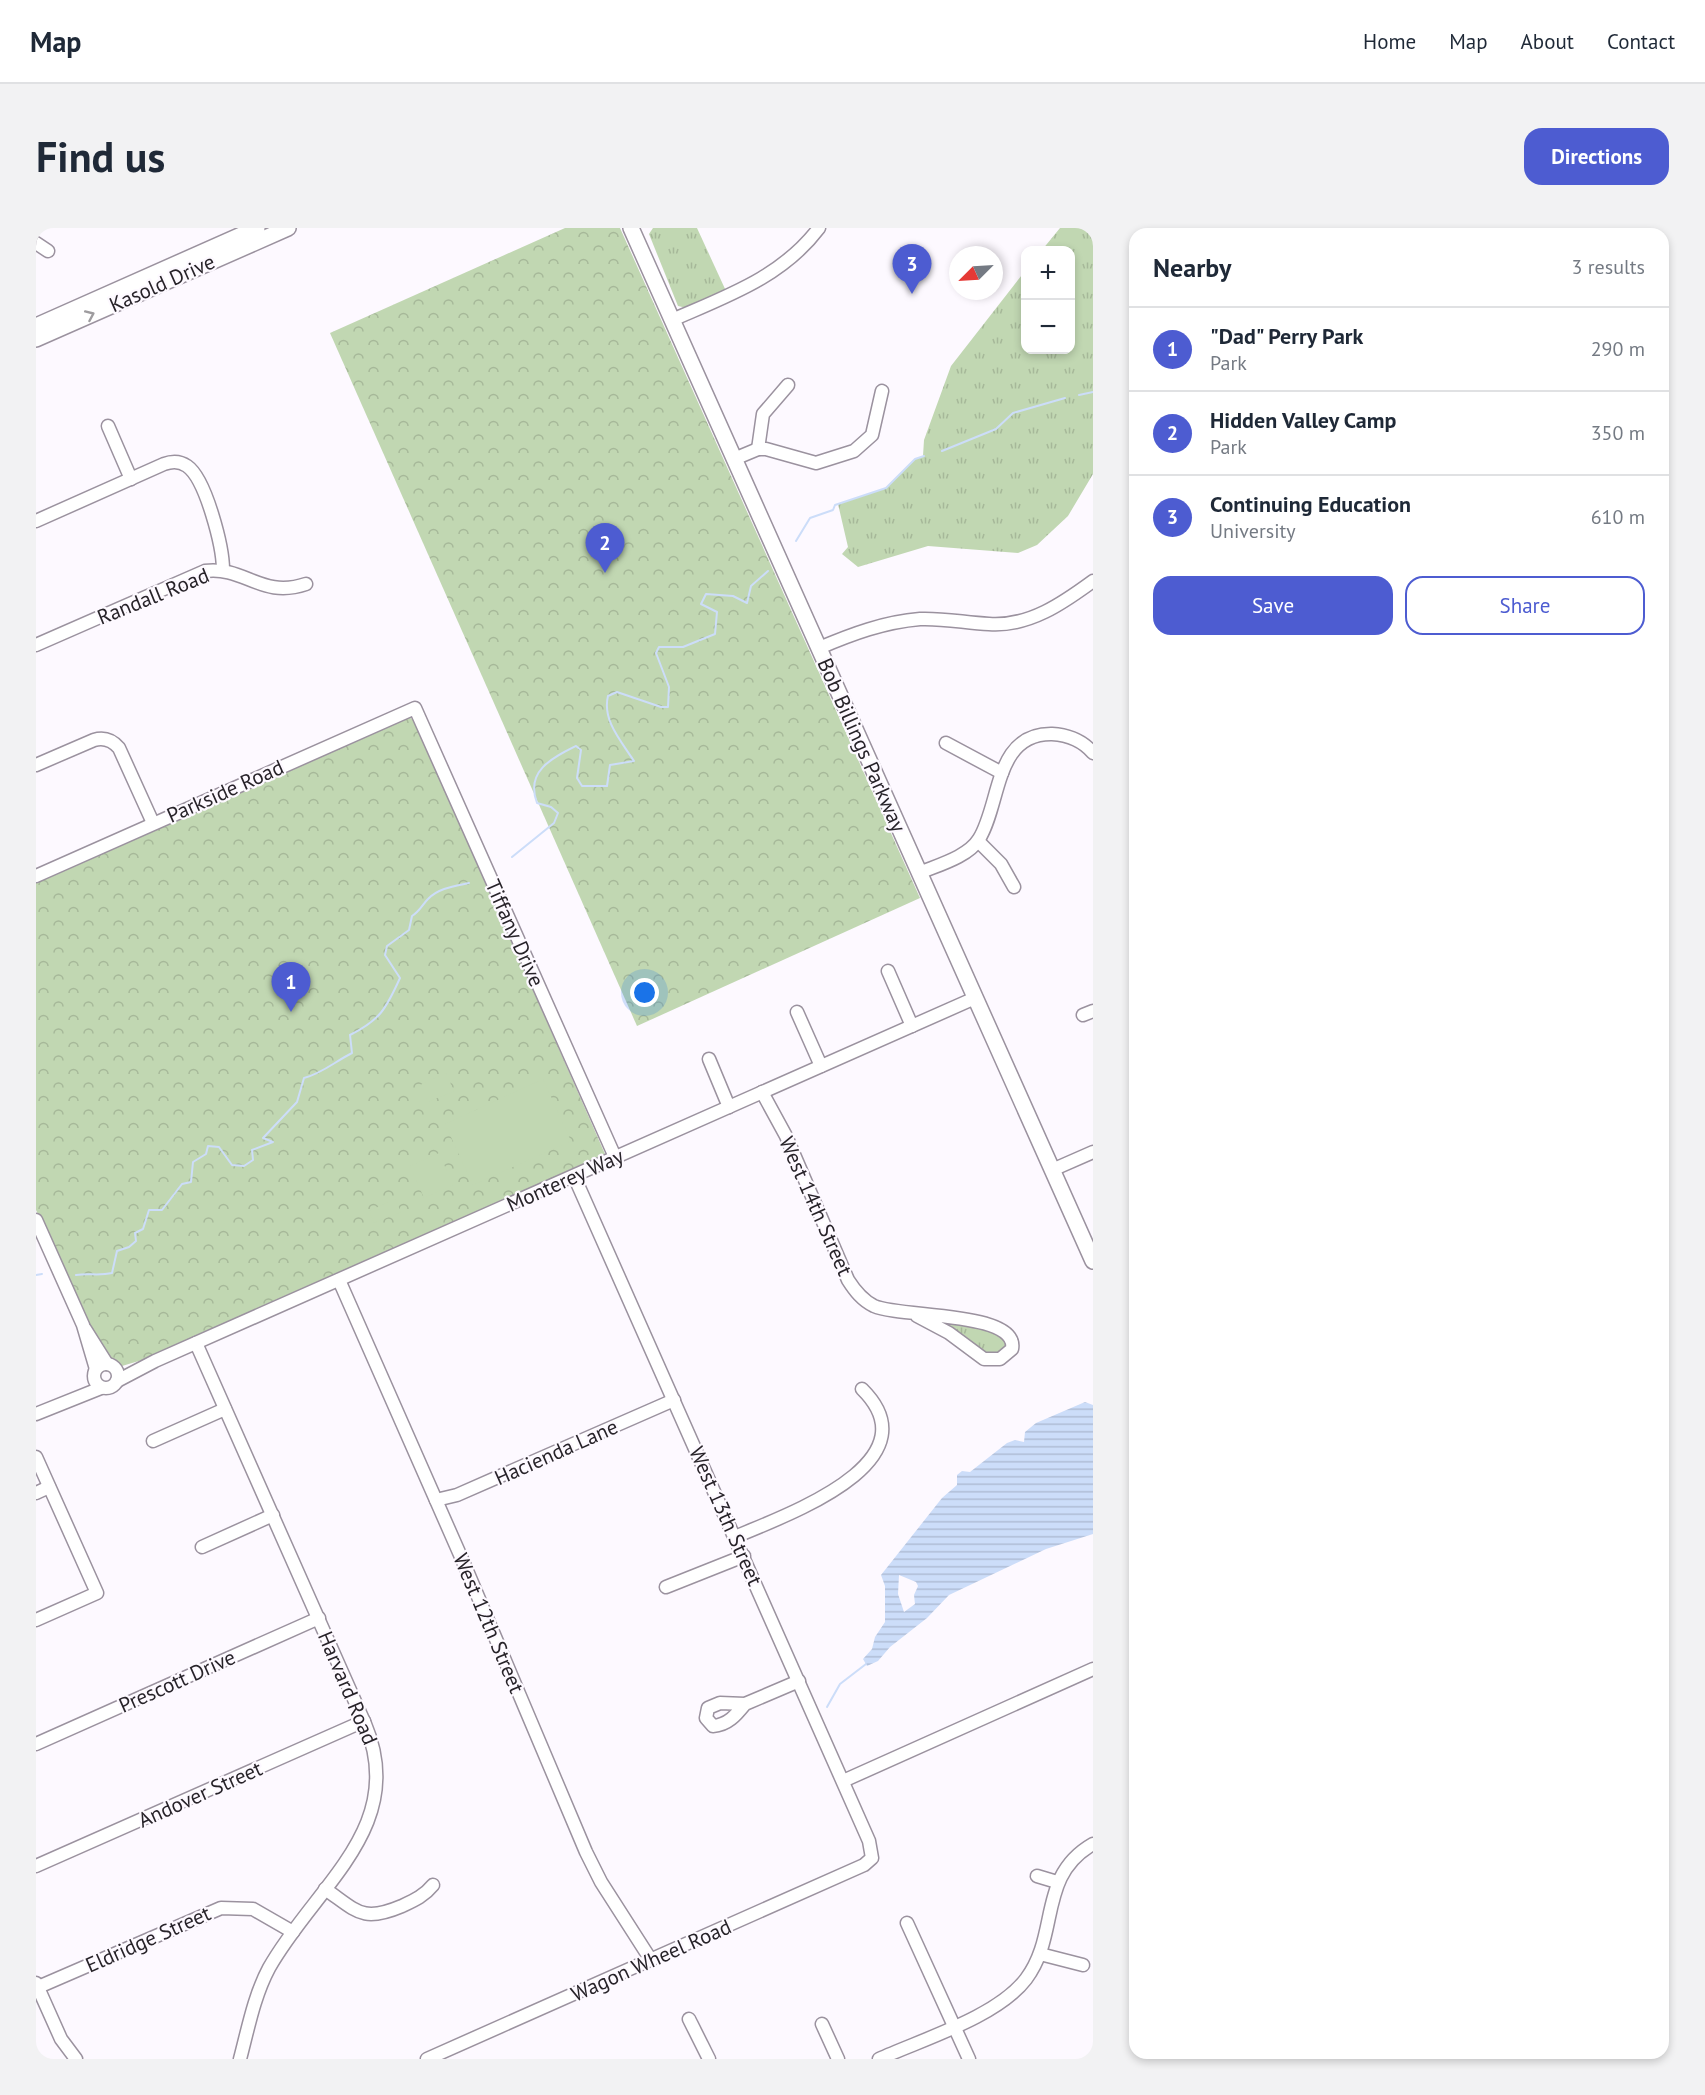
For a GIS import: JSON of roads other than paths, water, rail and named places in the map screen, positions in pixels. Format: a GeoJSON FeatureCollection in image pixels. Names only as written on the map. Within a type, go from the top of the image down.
{"type":"FeatureCollection","features":[{"type":"Feature","properties":{"kind":"main road","name":"Kasold Drive"},"geometry":{"type":"LineString","coordinates":[[36,326],[257,228]]}},
{"type":"Feature","properties":{"kind":"main road","name":"Bob Billings Parkway"},"geometry":{"type":"LineString","coordinates":[[631,228],[1093,1262]]}},
{"type":"Feature","properties":{"kind":"main road","name":"Kasold Drive"},"geometry":{"type":"LineString","coordinates":[[36,339],[282,229]]}},
{"type":"Feature","properties":{"kind":"street"},"geometry":{"type":"LineString","coordinates":[[672,320],[763,279],[790,259],[819,228]]}},
{"type":"Feature","properties":{"kind":"street"},"geometry":{"type":"LineString","coordinates":[[36,243],[48,251]]}},
{"type":"Feature","properties":{"kind":"street"},"geometry":{"type":"LineString","coordinates":[[758,449],[763,414],[788,386]]}},
{"type":"Feature","properties":{"kind":"street"},"geometry":{"type":"LineString","coordinates":[[734,459],[758,449],[782,452],[816,463],[854,451],[873,435],[882,392]]}},
{"type":"Feature","properties":{"kind":"street"},"geometry":{"type":"LineString","coordinates":[[108,426],[131,478]]}},
{"type":"Feature","properties":{"kind":"street"},"geometry":{"type":"LineString","coordinates":[[36,521],[172,461],[179,462],[191,470],[219,533],[223,570]]}},
{"type":"Feature","properties":{"kind":"street","name":"Randall Road"},"geometry":{"type":"LineString","coordinates":[[36,645],[205,571],[223,570],[271,588],[287,589],[306,584]]}},
{"type":"Feature","properties":{"kind":"street"},"geometry":{"type":"LineString","coordinates":[[819,648],[853,634],[899,622],[940,619],[1000,625],[1020,622],[1062,602],[1093,581]]}},
{"type":"Feature","properties":{"kind":"street","name":"Parkside Road"},"geometry":{"type":"LineString","coordinates":[[36,876],[415,708]]}},
{"type":"Feature","properties":{"kind":"street","name":"Tiffany Drive"},"geometry":{"type":"LineString","coordinates":[[415,708],[615,1157]]}},
{"type":"Feature","properties":{"kind":"street"},"geometry":{"type":"LineString","coordinates":[[919,873],[960,855],[978,841],[1002,773],[1014,751],[1028,740],[1042,735],[1069,737],[1084,744],[1093,753]]}},
{"type":"Feature","properties":{"kind":"street"},"geometry":{"type":"LineString","coordinates":[[36,765],[94,740],[111,741],[119,748],[153,824]]}},
{"type":"Feature","properties":{"kind":"street"},"geometry":{"type":"LineString","coordinates":[[946,743],[1002,773]]}},
{"type":"Feature","properties":{"kind":"street"},"geometry":{"type":"LineString","coordinates":[[978,841],[1001,864],[1014,887]]}},
{"type":"Feature","properties":{"kind":"street"},"geometry":{"type":"LineString","coordinates":[[888,971],[912,1026]]}},
{"type":"Feature","properties":{"kind":"street","name":"Monterey Way"},"geometry":{"type":"LineString","coordinates":[[101,1388],[109,1389],[117,1381],[155,1361],[975,998]]}},
{"type":"Feature","properties":{"kind":"street"},"geometry":{"type":"LineString","coordinates":[[797,1012],[821,1066]]}},
{"type":"Feature","properties":{"kind":"street"},"geometry":{"type":"LineString","coordinates":[[709,1059],[729,1107]]}},
{"type":"Feature","properties":{"kind":"street","name":"West 14th Street"},"geometry":{"type":"LineString","coordinates":[[762,1092],[786,1136],[852,1287],[875,1306],[917,1316],[954,1318],[1002,1329],[1010,1336],[1012,1349],[1000,1359],[984,1359],[949,1333],[917,1316]]}},
{"type":"Feature","properties":{"kind":"street"},"geometry":{"type":"LineString","coordinates":[[1052,1170],[1093,1152]]}},
{"type":"Feature","properties":{"kind":"street","name":"West 13th Street"},"geometry":{"type":"LineString","coordinates":[[574,1176],[843,1781],[869,1841],[872,1858]]}},
{"type":"Feature","properties":{"kind":"street"},"geometry":{"type":"LineString","coordinates":[[36,1220],[103,1369],[117,1381]]}},
{"type":"Feature","properties":{"kind":"street","name":"West 12th Street"},"geometry":{"type":"LineString","coordinates":[[339,1280],[436,1500],[586,1852],[606,1891],[651,1960]]}},
{"type":"Feature","properties":{"kind":"street","name":"Harvard Road"},"geometry":{"type":"LineString","coordinates":[[196,1343],[364,1721],[377,1759],[378,1783],[374,1808],[365,1832],[293,1932],[264,1977],[240,2059]]}},
{"type":"Feature","properties":{"kind":"street","name":"Monterey Way"},"geometry":{"type":"LineString","coordinates":[[103,1369],[155,1361]]}},
{"type":"Feature","properties":{"kind":"street"},"geometry":{"type":"LineString","coordinates":[[59,1404],[71,1402],[101,1388],[95,1383],[103,1369]]}},
{"type":"Feature","properties":{"kind":"street"},"geometry":{"type":"LineString","coordinates":[[36,1414],[59,1404],[85,1386],[103,1369]]}},
{"type":"Feature","properties":{"kind":"street"},"geometry":{"type":"LineString","coordinates":[[735,1537],[826,1496],[863,1469],[878,1446],[881,1428],[875,1404],[862,1389]]}},
{"type":"Feature","properties":{"kind":"street","name":"Hacienda Lane"},"geometry":{"type":"LineString","coordinates":[[436,1500],[457,1495],[674,1400]]}},
{"type":"Feature","properties":{"kind":"street"},"geometry":{"type":"LineString","coordinates":[[153,1441],[225,1409]]}},
{"type":"Feature","properties":{"kind":"street"},"geometry":{"type":"LineString","coordinates":[[36,1456],[97,1593],[36,1620]]}},
{"type":"Feature","properties":{"kind":"street"},"geometry":{"type":"LineString","coordinates":[[36,1493],[50,1487]]}},
{"type":"Feature","properties":{"kind":"street"},"geometry":{"type":"LineString","coordinates":[[202,1547],[273,1515]]}},
{"type":"Feature","properties":{"kind":"street"},"geometry":{"type":"LineString","coordinates":[[666,1587],[744,1557]]}},
{"type":"Feature","properties":{"kind":"street","name":"Prescott Drive"},"geometry":{"type":"LineString","coordinates":[[36,1744],[319,1618]]}},
{"type":"Feature","properties":{"kind":"street"},"geometry":{"type":"LineString","coordinates":[[843,1781],[1093,1669]]}},
{"type":"Feature","properties":{"kind":"street"},"geometry":{"type":"LineString","coordinates":[[745,1704],[799,1681]]}},
{"type":"Feature","properties":{"kind":"street","name":"Andover Street"},"geometry":{"type":"LineString","coordinates":[[36,1866],[364,1721]]}},
{"type":"Feature","properties":{"kind":"street"},"geometry":{"type":"LineString","coordinates":[[879,2059],[1001,2003],[1026,1978],[1040,1954],[1057,1882],[1071,1860],[1093,1844]]}},
{"type":"Feature","properties":{"kind":"street","name":"Wagon Wheel Road"},"geometry":{"type":"LineString","coordinates":[[427,2059],[864,1865],[872,1858]]}},
{"type":"Feature","properties":{"kind":"street"},"geometry":{"type":"LineString","coordinates":[[1037,1876],[1057,1882]]}},
{"type":"Feature","properties":{"kind":"street"},"geometry":{"type":"LineString","coordinates":[[325,1889],[357,1911],[373,1916],[419,1898],[433,1885]]}},
{"type":"Feature","properties":{"kind":"street","name":"Eldridge Street"},"geometry":{"type":"LineString","coordinates":[[37,1986],[221,1908],[253,1909],[293,1932]]}},
{"type":"Feature","properties":{"kind":"street"},"geometry":{"type":"LineString","coordinates":[[908,1923],[969,2059]]}},
{"type":"Feature","properties":{"kind":"street"},"geometry":{"type":"LineString","coordinates":[[1040,1954],[1083,1965]]}},
{"type":"Feature","properties":{"kind":"street"},"geometry":{"type":"LineString","coordinates":[[37,1986],[61,2039],[76,2059]]}},
{"type":"Feature","properties":{"kind":"street"},"geometry":{"type":"LineString","coordinates":[[689,2019],[709,2059]]}},
{"type":"Feature","properties":{"kind":"street"},"geometry":{"type":"LineString","coordinates":[[822,2024],[838,2059]]}},
{"type":"Feature","properties":{"kind":"water"},"geometry":{"type":"Polygon","coordinates":[[[1085,1402],[1093,1405],[1093,1534],[1046,1549],[949,1595],[927,1618],[890,1647],[878,1661],[867,1666],[863,1659],[872,1649],[875,1637],[885,1622],[885,1586],[881,1575],[942,1498],[957,1485],[957,1475],[962,1471],[970,1472],[1007,1443],[1015,1440],[1024,1442],[1025,1432],[1036,1423],[1085,1402]],[[899,1575],[898,1594],[904,1612],[915,1604],[914,1595],[918,1586],[916,1582],[899,1575]]]}},
{"type":"Feature","properties":{"kind":"waterway"},"geometry":{"type":"LineString","coordinates":[[1079,395],[1093,392]]}},
{"type":"Feature","properties":{"kind":"waterway"},"geometry":{"type":"LineString","coordinates":[[942,451],[996,429],[1013,413],[1065,398]]}},
{"type":"Feature","properties":{"kind":"waterway"},"geometry":{"type":"LineString","coordinates":[[796,541],[810,518],[833,510],[835,505],[886,488],[915,459],[924,456]]}},
{"type":"Feature","properties":{"kind":"waterway"},"geometry":{"type":"LineString","coordinates":[[512,857],[554,823],[558,813],[551,807],[537,803],[534,792],[535,782],[543,767],[558,755],[576,746],[581,750],[577,778],[582,786],[607,786],[610,765],[634,761],[610,722],[608,696],[617,692],[661,707],[668,707],[669,687],[656,653],[659,647],[683,647],[715,634],[717,612],[701,604],[706,594],[733,596],[747,603],[751,586],[768,571]]}},
{"type":"Feature","properties":{"kind":"waterway"},"geometry":{"type":"LineString","coordinates":[[76,1275],[112,1273],[117,1251],[129,1247],[136,1241],[135,1233],[143,1229],[149,1210],[162,1210],[182,1184],[191,1182],[193,1162],[206,1154],[208,1146],[219,1147],[232,1165],[244,1166],[253,1160],[252,1150],[273,1142],[263,1138],[297,1102],[304,1078],[352,1053],[350,1035],[375,1019],[390,998],[400,978],[385,955],[387,946],[409,930],[412,916],[432,895],[447,888],[469,883]]}},
{"type":"Feature","properties":{"kind":"waterway"},"geometry":{"type":"LineString","coordinates":[[36,1275],[42,1274]]}},
{"type":"Feature","properties":{"kind":"waterway"},"geometry":{"type":"LineString","coordinates":[[827,1707],[840,1684],[866,1664]]}},
{"type":"Feature","properties":{"kind":"place","name":"Continuing Education"},"geometry":{"type":"Point","coordinates":[912,294]}},
{"type":"Feature","properties":{"kind":"place","name":"Hidden Valley Camp"},"geometry":{"type":"Point","coordinates":[605,573]}},
{"type":"Feature","properties":{"kind":"place","name":"\"Dad\" Perry Park"},"geometry":{"type":"Point","coordinates":[291,1012]}}]}
